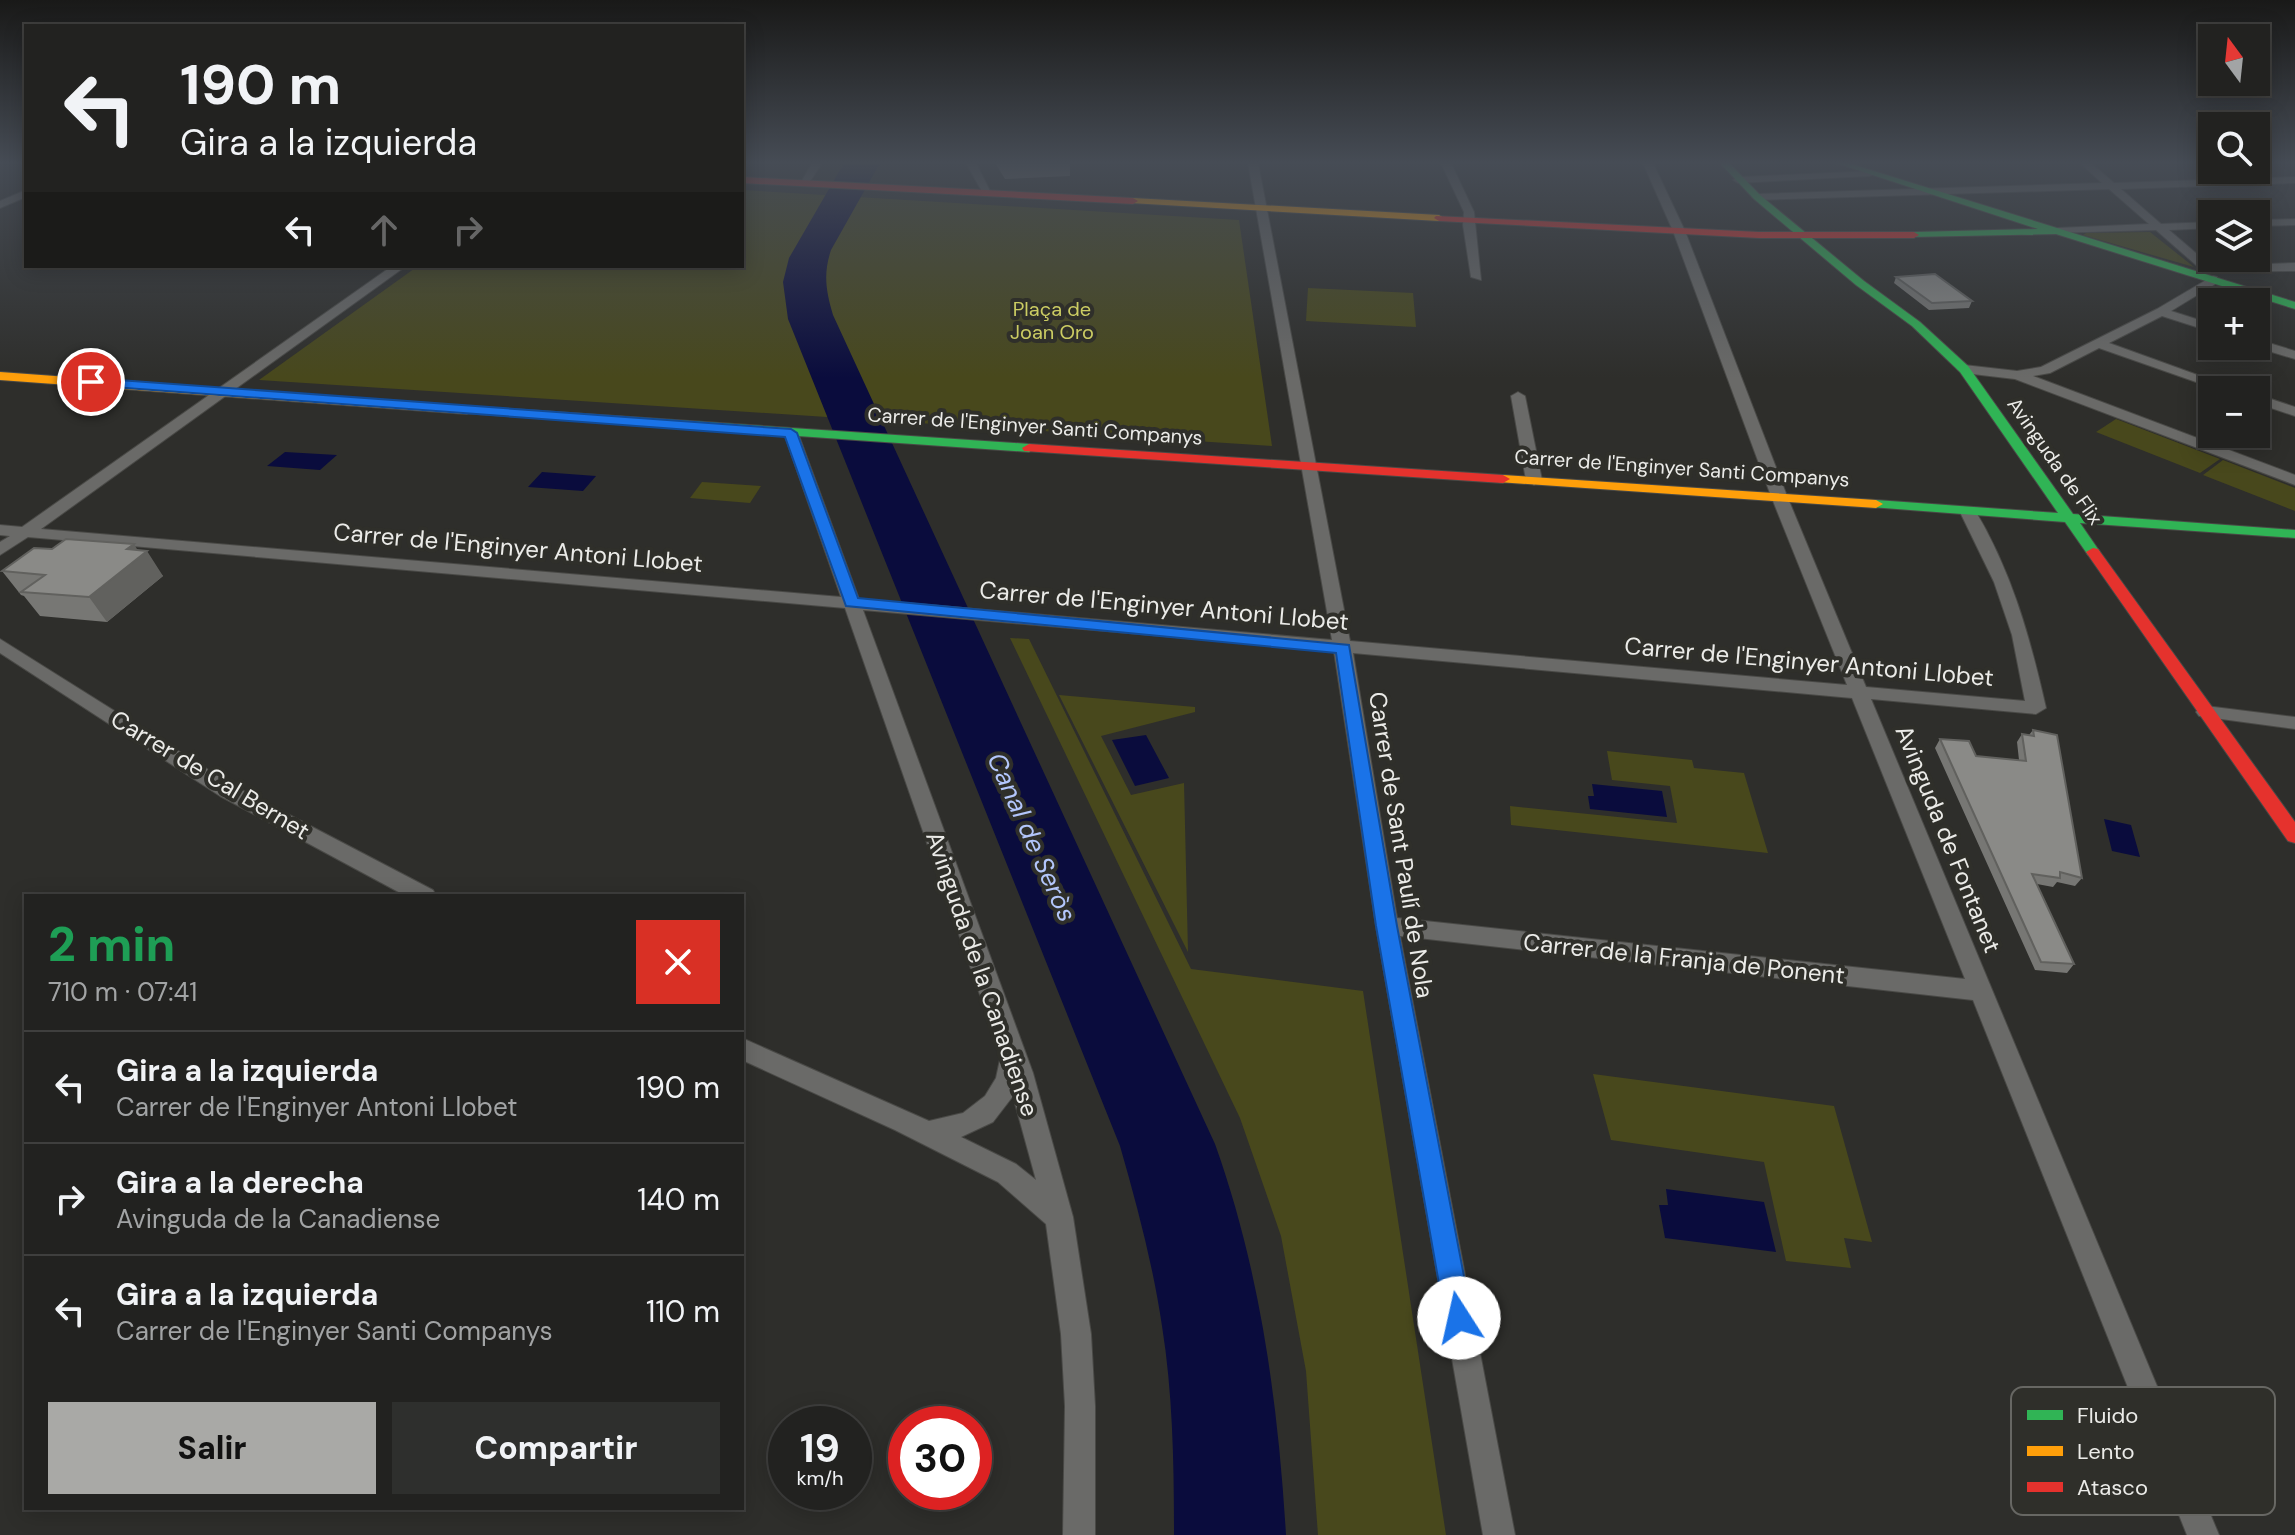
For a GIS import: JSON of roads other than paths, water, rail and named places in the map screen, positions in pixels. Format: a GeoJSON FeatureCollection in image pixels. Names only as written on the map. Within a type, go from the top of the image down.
{"type":"FeatureCollection","features":[{"type":"Feature","properties":{"kind":"street","name":"Carrer de Sant Paulí de Nola"},"geometry":{"type":"LineString","coordinates":[[1268,235],[1307,465],[1343,649],[1387,926],[1499,1535]]}},
{"type":"Feature","properties":{"kind":"street"},"geometry":{"type":"LineString","coordinates":[[1472,235],[1477,277]]}},
{"type":"Feature","properties":{"kind":"street","name":"Avinguda de Fontanet"},"geometry":{"type":"LineString","coordinates":[[1680,235],[1779,496],[2143,1387]]}},
{"type":"Feature","properties":{"kind":"street"},"geometry":{"type":"LineString","coordinates":[[1770,235],[1873,235]]}},
{"type":"Feature","properties":{"kind":"street"},"geometry":{"type":"LineString","coordinates":[[2069,235],[2207,275],[2295,306]]}},
{"type":"Feature","properties":{"kind":"street"},"geometry":{"type":"LineString","coordinates":[[2164,235],[2207,275]]}},
{"type":"Feature","properties":{"kind":"street","name":"Avinguda de Flix"},"geometry":{"type":"LineString","coordinates":[[1804,236],[1916,324],[1964,369],[2295,836]]}},
{"type":"Feature","properties":{"kind":"street"},"geometry":{"type":"LineString","coordinates":[[2017,375],[2045,370],[2161,312],[2207,275],[2295,267]]}},
{"type":"Feature","properties":{"kind":"street"},"geometry":{"type":"LineString","coordinates":[[0,550],[397,268]]}},
{"type":"Feature","properties":{"kind":"street"},"geometry":{"type":"LineString","coordinates":[[2161,312],[2198,324]]}},
{"type":"Feature","properties":{"kind":"street"},"geometry":{"type":"LineString","coordinates":[[2099,344],[2198,378]]}},
{"type":"Feature","properties":{"kind":"street"},"geometry":{"type":"LineString","coordinates":[[2270,347],[2295,355]]}},
{"type":"Feature","properties":{"kind":"street"},"geometry":{"type":"LineString","coordinates":[[1964,369],[2017,375],[2295,480]]}},
{"type":"Feature","properties":{"kind":"street","name":"Carrer de l'Enginyer Santi Companys"},"geometry":{"type":"LineString","coordinates":[[0,376],[820,435],[1779,496],[2295,534]]}},
{"type":"Feature","properties":{"kind":"street"},"geometry":{"type":"LineString","coordinates":[[1518,396],[1534,480]]}},
{"type":"Feature","properties":{"kind":"street"},"geometry":{"type":"LineString","coordinates":[[2270,403],[2295,412]]}},
{"type":"Feature","properties":{"kind":"street","name":"Avinguda de la Canadiense"},"geometry":{"type":"LineString","coordinates":[[791,433],[1012,1052],[1059,1217],[1077,1349],[1079,1535]]}},
{"type":"Feature","properties":{"kind":"street","name":"Carrer de l'Enginyer Antoni Llobet"},"geometry":{"type":"LineString","coordinates":[[0,530],[2036,708],[2021,635],[2002,582],[1967,510]]}},
{"type":"Feature","properties":{"kind":"street","name":"Carrer de Cal Bernet"},"geometry":{"type":"LineString","coordinates":[[0,645],[227,791],[421,894]]}},
{"type":"Feature","properties":{"kind":"street"},"geometry":{"type":"LineString","coordinates":[[2206,712],[2295,723]]}},
{"type":"Feature","properties":{"kind":"street","name":"Carrer de la Franja de Ponent"},"geometry":{"type":"LineString","coordinates":[[1387,926],[1981,991]]}},
{"type":"Feature","properties":{"kind":"street"},"geometry":{"type":"LineString","coordinates":[[744,1050],[1007,1173],[1059,1217]]}},
{"type":"Feature","properties":{"kind":"street"},"geometry":{"type":"LineString","coordinates":[[925,1134],[955,1129],[999,1103],[1009,1081],[1012,1052]]}},
{"type":"Feature","properties":{"kind":"street","name":"Avinguda de Fontanet"},"geometry":{"type":"LineString","coordinates":[[2195,1515],[2203,1535]]}},
{"type":"Feature","properties":{"kind":"water","name":"Canal de Seròs"},"geometry":{"type":"Polygon","coordinates":[[[803,235],[840,235],[831,250],[827,267],[826,282],[833,315],[1215,1144],[1244,1239],[1264,1336],[1278,1435],[1286,1535],[1174,1535],[1172,1430],[1166,1352],[1149,1258],[1120,1146],[788,319],[783,282],[789,258],[803,235]]]}},
{"type":"Feature","properties":{"kind":"water"},"geometry":{"type":"Polygon","coordinates":[[[285,452],[337,455],[320,470],[267,466],[285,452]]]}},
{"type":"Feature","properties":{"kind":"water"},"geometry":{"type":"Polygon","coordinates":[[[542,472],[596,476],[583,491],[528,487],[542,472]]]}},
{"type":"Feature","properties":{"kind":"water"},"geometry":{"type":"Polygon","coordinates":[[[1146,735],[1169,778],[1135,786],[1112,740],[1146,735]]]}},
{"type":"Feature","properties":{"kind":"water"},"geometry":{"type":"Polygon","coordinates":[[[1592,784],[1662,791],[1667,817],[1590,809],[1588,796],[1594,796],[1592,784]]]}},
{"type":"Feature","properties":{"kind":"water"},"geometry":{"type":"Polygon","coordinates":[[[2104,819],[2131,825],[2140,857],[2112,851],[2104,819]]]}},
{"type":"Feature","properties":{"kind":"water"},"geometry":{"type":"Polygon","coordinates":[[[1666,1189],[1764,1202],[1776,1252],[1665,1238],[1659,1205],[1668,1205],[1666,1189]]]}},
{"type":"Feature","properties":{"kind":"park label","name":"Plaça de Joan Oro"},"geometry":{"type":"Point","coordinates":[1052,320]}}]}
